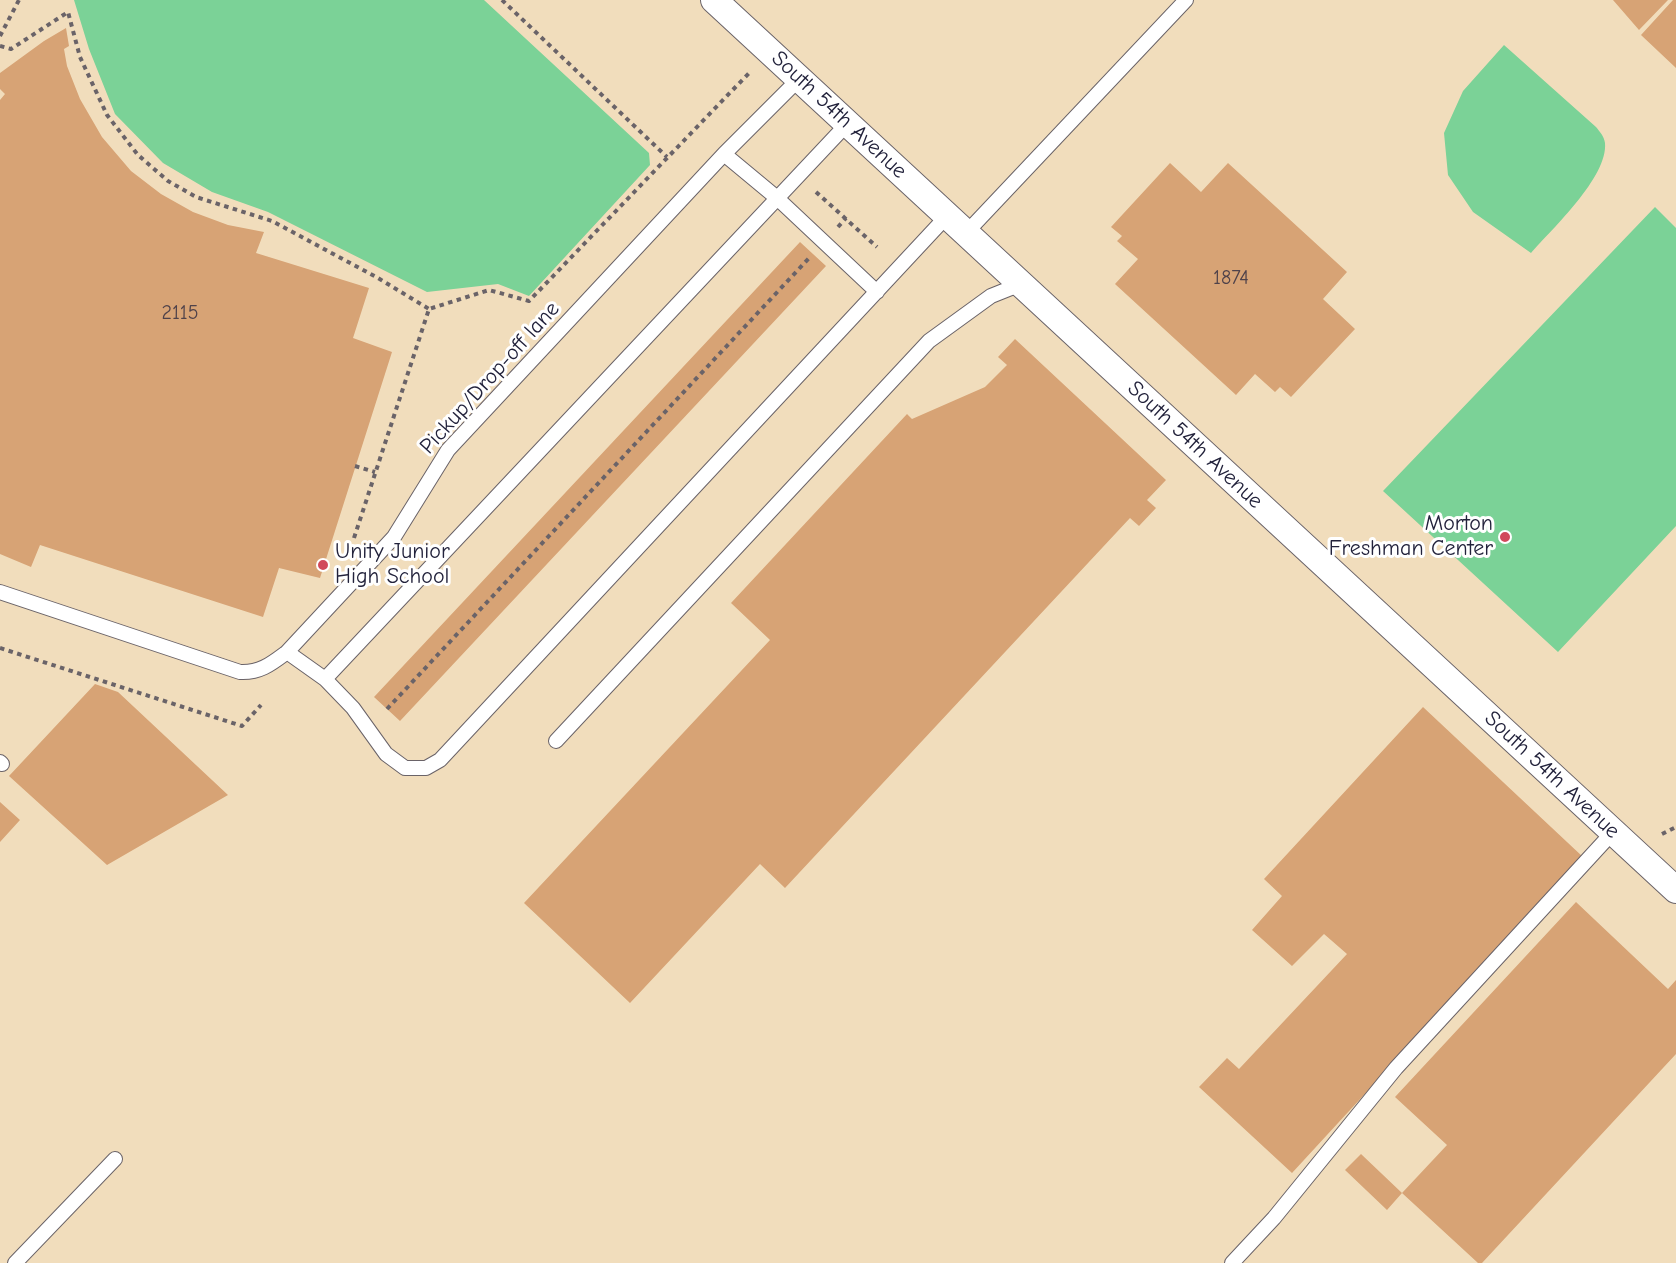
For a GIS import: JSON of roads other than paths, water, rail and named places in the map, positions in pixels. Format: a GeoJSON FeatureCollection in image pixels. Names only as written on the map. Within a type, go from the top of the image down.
{"type":"FeatureCollection","features":[{"type":"Feature","properties":{"kind":"street","name":"South 54th Avenue"},"geometry":{"type":"LineString","coordinates":[[714,0],[1676,890]]}},
{"type":"Feature","properties":{"kind":"lane"},"geometry":{"type":"LineString","coordinates":[[966,233],[1186,0]]}},
{"type":"Feature","properties":{"kind":"lane","name":"Pickup/Drop-off lane"},"geometry":{"type":"LineString","coordinates":[[0,592],[240,672],[254,672],[270,665],[286,652],[394,537],[448,450],[724,154],[800,79]]}},
{"type":"Feature","properties":{"kind":"lane"},"geometry":{"type":"LineString","coordinates":[[325,679],[848,123]]}},
{"type":"Feature","properties":{"kind":"lane"},"geometry":{"type":"LineString","coordinates":[[724,154],[777,198],[877,292]]}},
{"type":"Feature","properties":{"kind":"lane"},"geometry":{"type":"LineString","coordinates":[[286,652],[325,679],[353,708],[386,754],[405,768],[426,768],[440,760],[948,216]]}},
{"type":"Feature","properties":{"kind":"lane"},"geometry":{"type":"LineString","coordinates":[[556,741],[929,341],[991,296],[1021,284]]}},
{"type":"Feature","properties":{"kind":"lane"},"geometry":{"type":"LineString","coordinates":[[1232,1263],[1274,1218],[1396,1068],[1613,832]]}},
{"type":"Feature","properties":{"kind":"lane"},"geometry":{"type":"LineString","coordinates":[[15,1263],[115,1159]]}},
{"type":"Feature","properties":{"kind":"place","name":"Morton Freshman Center"},"geometry":{"type":"Point","coordinates":[1505,537]}},
{"type":"Feature","properties":{"kind":"place","name":"Unity Junior High School"},"geometry":{"type":"Point","coordinates":[323,565]}}]}
